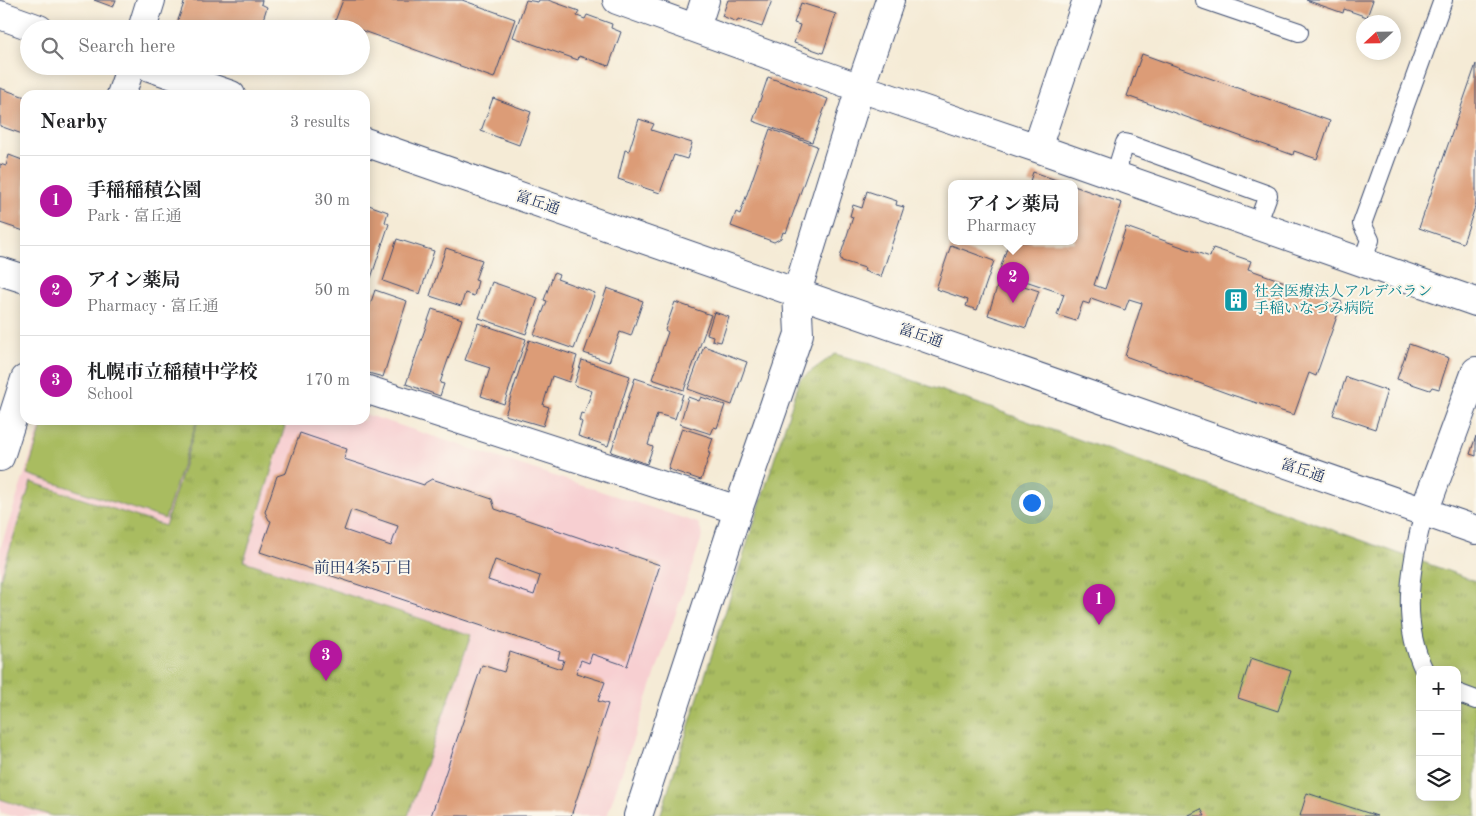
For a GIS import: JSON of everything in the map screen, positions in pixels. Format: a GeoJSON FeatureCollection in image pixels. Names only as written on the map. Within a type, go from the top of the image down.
{"type":"FeatureCollection","features":[{"type":"Feature","properties":{"kind":"street"},"geometry":{"type":"LineString","coordinates":[[145,20],[152,0]]}},
{"type":"Feature","properties":{"kind":"street"},"geometry":{"type":"LineString","coordinates":[[616,0],[860,88],[1476,302]]}},
{"type":"Feature","properties":{"kind":"street"},"geometry":{"type":"LineString","coordinates":[[696,28],[705,0]]}},
{"type":"Feature","properties":{"kind":"street"},"geometry":{"type":"LineString","coordinates":[[638,816],[738,510],[799,334],[797,292],[860,88],[890,0]]}},
{"type":"Feature","properties":{"kind":"street"},"geometry":{"type":"LineString","coordinates":[[1037,148],[1088,0]]}},
{"type":"Feature","properties":{"kind":"street"},"geometry":{"type":"LineString","coordinates":[[0,15],[20,22]]}},
{"type":"Feature","properties":{"kind":"street"},"geometry":{"type":"LineString","coordinates":[[123,90],[128,75]]}},
{"type":"Feature","properties":{"kind":"street"},"geometry":{"type":"LineString","coordinates":[[173,75],[217,90]]}},
{"type":"Feature","properties":{"kind":"street","name":"富丘通"},"geometry":{"type":"LineString","coordinates":[[370,144],[1476,530]]}},
{"type":"Feature","properties":{"kind":"street"},"geometry":{"type":"LineString","coordinates":[[0,271],[20,277]]}},
{"type":"Feature","properties":{"kind":"street"},"geometry":{"type":"LineString","coordinates":[[1424,512],[1476,371]]}},
{"type":"Feature","properties":{"kind":"street"},"geometry":{"type":"LineString","coordinates":[[370,391],[738,510]]}},
{"type":"Feature","properties":{"kind":"street"},"geometry":{"type":"LineString","coordinates":[[0,456],[20,394]]}},
{"type":"Feature","properties":{"kind":"lane"},"geometry":{"type":"LineString","coordinates":[[1204,0],[1299,32]]}},
{"type":"Feature","properties":{"kind":"lane"},"geometry":{"type":"LineString","coordinates":[[1362,262],[1370,240],[1362,224],[1443,0]]}},
{"type":"Feature","properties":{"kind":"lane"},"geometry":{"type":"LineString","coordinates":[[1423,666],[1413,636],[1409,595],[1415,547],[1424,512]]}},
{"type":"Feature","properties":{"kind":"lane"},"geometry":{"type":"LineString","coordinates":[[1461,694],[1476,700]]}},
{"type":"Feature","properties":{"kind":"shaded area"},"geometry":{"type":"Polygon","coordinates":[[[370,416],[698,523],[703,534],[607,816],[11,816],[0,812],[0,549],[40,425],[370,425],[370,416]]]}},
{"type":"Feature","properties":{"kind":"green space"},"geometry":{"type":"Polygon","coordinates":[[[835,354],[1476,581],[1476,816],[660,816],[800,379],[835,354]]]}},
{"type":"Feature","properties":{"kind":"green space"},"geometry":{"type":"Polygon","coordinates":[[[42,425],[195,425],[165,519],[27,474],[42,425]]]}},
{"type":"Feature","properties":{"kind":"green space"},"geometry":{"type":"Polygon","coordinates":[[[196,425],[285,426],[244,561],[471,635],[408,816],[52,816],[0,799],[0,580],[31,482],[165,526],[196,425]]]}},
{"type":"Feature","properties":{"kind":"building"},"geometry":{"type":"Polygon","coordinates":[[[94,0],[116,0],[113,7],[94,0]]]}},
{"type":"Feature","properties":{"kind":"building"},"geometry":{"type":"Polygon","coordinates":[[[185,0],[262,0],[261,4],[267,7],[263,20],[178,20],[185,0]]]}},
{"type":"Feature","properties":{"kind":"building"},"geometry":{"type":"Polygon","coordinates":[[[343,0],[462,0],[515,19],[494,78],[370,34],[370,20],[335,20],[343,0]]]}},
{"type":"Feature","properties":{"kind":"building"},"geometry":{"type":"Polygon","coordinates":[[[526,0],[538,2],[539,0],[548,0],[579,11],[577,16],[585,19],[587,15],[612,24],[611,28],[621,32],[609,66],[579,56],[578,60],[513,37],[526,0]]]}},
{"type":"Feature","properties":{"kind":"building"},"geometry":{"type":"Polygon","coordinates":[[[728,0],[772,0],[762,27],[738,19],[737,22],[722,16],[728,0]]]}},
{"type":"Feature","properties":{"kind":"building"},"geometry":{"type":"Polygon","coordinates":[[[1306,0],[1373,0],[1368,15],[1361,15],[1344,9],[1343,13],[1306,0]]]}},
{"type":"Feature","properties":{"kind":"building"},"geometry":{"type":"Polygon","coordinates":[[[801,3],[836,14],[823,53],[794,43],[800,25],[794,23],[801,3]]]}},
{"type":"Feature","properties":{"kind":"building"},"geometry":{"type":"Polygon","coordinates":[[[1142,54],[1330,121],[1317,159],[1294,151],[1293,155],[1127,96],[1142,54]]]}},
{"type":"Feature","properties":{"kind":"building"},"geometry":{"type":"Polygon","coordinates":[[[1476,64],[1476,204],[1463,243],[1419,228],[1476,64]]]}},
{"type":"Feature","properties":{"kind":"building"},"geometry":{"type":"Polygon","coordinates":[[[768,77],[828,99],[812,142],[753,121],[768,77]]]}},
{"type":"Feature","properties":{"kind":"building"},"geometry":{"type":"Polygon","coordinates":[[[0,88],[20,95],[20,133],[0,126],[0,88]]]}},
{"type":"Feature","properties":{"kind":"building"},"geometry":{"type":"Polygon","coordinates":[[[493,98],[531,112],[519,145],[481,131],[493,98]]]}},
{"type":"Feature","properties":{"kind":"building"},"geometry":{"type":"Polygon","coordinates":[[[639,119],[654,124],[651,130],[692,143],[687,159],[674,155],[660,193],[618,179],[625,150],[629,151],[639,119]]]}},
{"type":"Feature","properties":{"kind":"building"},"geometry":{"type":"Polygon","coordinates":[[[770,129],[817,146],[786,233],[783,232],[781,238],[774,242],[731,226],[736,212],[740,214],[770,129]]]}},
{"type":"Feature","properties":{"kind":"building"},"geometry":{"type":"Polygon","coordinates":[[[9,155],[20,159],[20,230],[0,223],[0,164],[6,166],[9,155]]]}},
{"type":"Feature","properties":{"kind":"building"},"geometry":{"type":"Polygon","coordinates":[[[1033,172],[1056,180],[1030,180],[1033,172]]]}},
{"type":"Feature","properties":{"kind":"building","name":"社会医療法人アルデバラン 手稲いなづみ病院"},"geometry":{"type":"Polygon","coordinates":[[[1078,187],[1122,203],[1094,285],[1105,289],[1126,227],[1210,257],[1213,248],[1251,261],[1248,269],[1342,302],[1316,376],[1309,373],[1294,415],[1229,394],[1125,356],[1142,303],[1129,299],[1125,310],[1091,298],[1089,304],[1083,302],[1076,321],[1057,315],[1064,294],[999,272],[1008,245],[1078,245],[1078,187]]]}},
{"type":"Feature","properties":{"kind":"building"},"geometry":{"type":"Polygon","coordinates":[[[867,191],[897,201],[896,205],[904,207],[881,277],[864,271],[865,268],[842,261],[840,257],[853,217],[850,216],[853,205],[862,208],[867,191]]]}},
{"type":"Feature","properties":{"kind":"building"},"geometry":{"type":"Polygon","coordinates":[[[370,205],[388,212],[385,222],[389,224],[371,278],[370,205]]]}},
{"type":"Feature","properties":{"kind":"building"},"geometry":{"type":"Polygon","coordinates":[[[397,239],[434,251],[420,294],[383,281],[397,239]]]}},
{"type":"Feature","properties":{"kind":"building"},"geometry":{"type":"Polygon","coordinates":[[[951,245],[994,261],[977,310],[966,306],[968,300],[936,289],[951,245]]]}},
{"type":"Feature","properties":{"kind":"building"},"geometry":{"type":"Polygon","coordinates":[[[446,248],[482,260],[475,280],[478,281],[474,296],[465,293],[461,306],[430,296],[446,248]]]}},
{"type":"Feature","properties":{"kind":"building"},"geometry":{"type":"Polygon","coordinates":[[[554,273],[559,275],[557,279],[595,293],[574,349],[534,335],[547,301],[544,300],[554,273]]]}},
{"type":"Feature","properties":{"kind":"building"},"geometry":{"type":"Polygon","coordinates":[[[1000,278],[1039,291],[1026,328],[988,315],[1000,278]]]}},
{"type":"Feature","properties":{"kind":"building"},"geometry":{"type":"Polygon","coordinates":[[[492,282],[538,298],[526,334],[479,318],[492,282]]]}},
{"type":"Feature","properties":{"kind":"building"},"geometry":{"type":"Polygon","coordinates":[[[607,288],[643,301],[631,336],[620,332],[609,362],[584,353],[607,288]]]}},
{"type":"Feature","properties":{"kind":"building"},"geometry":{"type":"Polygon","coordinates":[[[375,290],[407,301],[383,377],[370,373],[370,305],[375,290]]]}},
{"type":"Feature","properties":{"kind":"building"},"geometry":{"type":"Polygon","coordinates":[[[675,302],[711,315],[684,390],[652,379],[668,332],[665,330],[675,302]]]}},
{"type":"Feature","properties":{"kind":"building"},"geometry":{"type":"Polygon","coordinates":[[[432,309],[462,319],[440,383],[444,384],[440,396],[406,384],[432,309]]]}},
{"type":"Feature","properties":{"kind":"building"},"geometry":{"type":"Polygon","coordinates":[[[714,312],[729,317],[721,342],[712,340],[713,336],[707,334],[714,312]]]}},
{"type":"Feature","properties":{"kind":"building"},"geometry":{"type":"Polygon","coordinates":[[[478,323],[526,339],[504,404],[481,396],[490,368],[465,360],[478,323]]]}},
{"type":"Feature","properties":{"kind":"building"},"geometry":{"type":"Polygon","coordinates":[[[529,340],[577,356],[569,382],[552,376],[543,405],[549,407],[543,426],[505,415],[529,340]]]}},
{"type":"Feature","properties":{"kind":"building"},"geometry":{"type":"Polygon","coordinates":[[[1409,344],[1449,358],[1439,389],[1432,387],[1430,390],[1397,379],[1409,344]]]}},
{"type":"Feature","properties":{"kind":"building"},"geometry":{"type":"Polygon","coordinates":[[[704,346],[747,362],[732,405],[688,389],[704,346]]]}},
{"type":"Feature","properties":{"kind":"building"},"geometry":{"type":"Polygon","coordinates":[[[582,360],[630,376],[608,446],[578,436],[582,422],[579,420],[581,413],[584,414],[592,391],[574,385],[582,360]]]}},
{"type":"Feature","properties":{"kind":"building"},"geometry":{"type":"Polygon","coordinates":[[[1346,377],[1387,391],[1375,429],[1333,415],[1346,377]]]}},
{"type":"Feature","properties":{"kind":"building"},"geometry":{"type":"Polygon","coordinates":[[[635,378],[683,394],[675,419],[657,414],[648,445],[653,447],[647,464],[611,452],[635,378]]]}},
{"type":"Feature","properties":{"kind":"building"},"geometry":{"type":"Polygon","coordinates":[[[688,397],[699,401],[701,397],[725,405],[717,428],[714,427],[711,434],[680,424],[688,397]]]}},
{"type":"Feature","properties":{"kind":"building"},"geometry":{"type":"Polygon","coordinates":[[[682,428],[713,438],[701,480],[668,469],[682,428]]]}},
{"type":"Feature","properties":{"kind":"building"},"geometry":{"type":"Polygon","coordinates":[[[300,433],[347,449],[344,459],[424,485],[432,479],[492,499],[495,509],[660,565],[627,666],[592,654],[589,663],[581,660],[576,673],[605,682],[598,701],[608,704],[571,816],[431,816],[482,665],[504,672],[510,652],[561,669],[564,660],[558,659],[560,652],[260,552],[271,521],[265,512],[277,476],[286,473],[300,433]],[[351,510],[344,530],[391,546],[398,526],[351,510]],[[495,560],[488,580],[534,595],[540,576],[495,560]]]}},
{"type":"Feature","properties":{"kind":"building"},"geometry":{"type":"Polygon","coordinates":[[[1476,436],[1476,456],[1470,454],[1476,436]]]}},
{"type":"Feature","properties":{"kind":"building"},"geometry":{"type":"Polygon","coordinates":[[[1251,658],[1291,671],[1278,711],[1238,698],[1251,658]]]}},
{"type":"Feature","properties":{"kind":"building"},"geometry":{"type":"Polygon","coordinates":[[[1307,793],[1377,816],[1300,816],[1307,793]]]}},
{"type":"Feature","properties":{"kind":"building"},"geometry":{"type":"Polygon","coordinates":[[[1201,809],[1205,816],[1187,816],[1201,809]]]}},
{"type":"Feature","properties":{"kind":"place","name":"社会医療法人アルデバラン 手稲いなづみ病院"},"geometry":{"type":"Point","coordinates":[1236,300]}},
{"type":"Feature","properties":{"kind":"place","name":"アイン薬局"},"geometry":{"type":"Point","coordinates":[1013,303]}},
{"type":"Feature","properties":{"kind":"place","name":"手稲稲積公園"},"geometry":{"type":"Point","coordinates":[1099,625]}},
{"type":"Feature","properties":{"kind":"place","name":"札幌市立稲積中学校"},"geometry":{"type":"Point","coordinates":[326,681]}},
{"type":"Feature","properties":{"kind":"district","name":"前田4条5丁目"},"geometry":{"type":"Point","coordinates":[363,567]}}]}
